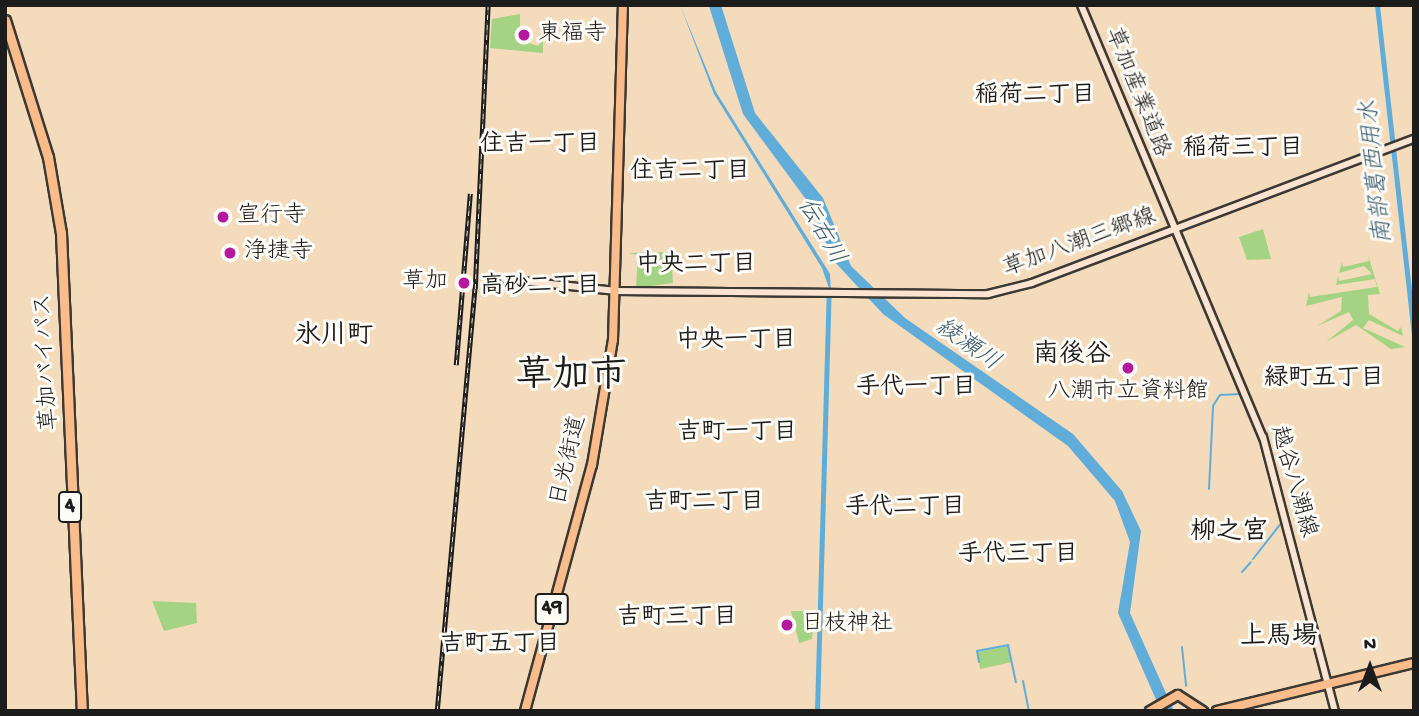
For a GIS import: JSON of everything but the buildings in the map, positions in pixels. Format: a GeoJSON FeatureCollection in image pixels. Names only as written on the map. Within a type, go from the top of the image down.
{"type":"FeatureCollection","features":[{"type":"Feature","properties":{"kind":"highway","name":"草加バイパス"},"geometry":{"type":"LineString","coordinates":[[5,20],[48,157],[61,233],[81,711]]}},
{"type":"Feature","properties":{"kind":"highway","name":"草加バイパス"},"geometry":{"type":"LineString","coordinates":[[5,32],[56,219],[81,711]]}},
{"type":"Feature","properties":{"kind":"main road","name":"日光街道"},"geometry":{"type":"LineString","coordinates":[[525,711],[594,453],[616,292],[623,5]]}},
{"type":"Feature","properties":{"kind":"main road","name":"草加産業道路"},"geometry":{"type":"LineString","coordinates":[[1082,5],[1191,271]]}},
{"type":"Feature","properties":{"kind":"main road","name":"草加八潮三郷線"},"geometry":{"type":"LineString","coordinates":[[504,279],[616,292],[1002,292],[1414,139]]}},
{"type":"Feature","properties":{"kind":"main road","name":"越谷八潮線"},"geometry":{"type":"LineString","coordinates":[[1191,271],[1266,445],[1335,711]]}},
{"type":"Feature","properties":{"kind":"main road"},"geometry":{"type":"LineString","coordinates":[[1235,711],[1414,665]]}},
{"type":"Feature","properties":{"kind":"main road"},"geometry":{"type":"LineString","coordinates":[[1217,711],[1329,686]]}},
{"type":"Feature","properties":{"kind":"main road"},"geometry":{"type":"LineString","coordinates":[[1151,710],[1175,695],[1203,711]]}},
{"type":"Feature","properties":{"kind":"green space"},"geometry":{"type":"Polygon","coordinates":[[[520,14],[520,40],[538,46],[543,40],[543,53],[490,48],[492,19],[520,14]]]}},
{"type":"Feature","properties":{"kind":"green space"},"geometry":{"type":"Polygon","coordinates":[[[1263,229],[1271,259],[1247,260],[1239,237],[1263,229]]]}},
{"type":"Feature","properties":{"kind":"green space"},"geometry":{"type":"Polygon","coordinates":[[[671,252],[673,283],[636,288],[638,255],[628,253],[671,252]]]}},
{"type":"Feature","properties":{"kind":"green space"},"geometry":{"type":"Polygon","coordinates":[[[1368,255],[1380,294],[1368,295],[1369,314],[1398,331],[1401,327],[1403,336],[1369,320],[1363,328],[1405,347],[1391,349],[1356,325],[1326,342],[1353,320],[1349,312],[1317,326],[1341,311],[1342,297],[1306,306],[1309,292],[1310,297],[1377,287],[1375,279],[1336,285],[1338,276],[1339,281],[1372,274],[1364,266],[1339,273],[1342,262],[1343,267],[1369,261],[1368,255]]]}},
{"type":"Feature","properties":{"kind":"green space"},"geometry":{"type":"Polygon","coordinates":[[[152,601],[196,603],[197,623],[164,631],[152,601]]]}},
{"type":"Feature","properties":{"kind":"green space"},"geometry":{"type":"Polygon","coordinates":[[[791,611],[814,611],[812,639],[799,643],[791,611]]]}},
{"type":"Feature","properties":{"kind":"green space"},"geometry":{"type":"Polygon","coordinates":[[[1008,646],[1012,662],[980,669],[978,652],[1008,646]]]}},
{"type":"Feature","properties":{"kind":"water"},"geometry":{"type":"Polygon","coordinates":[[[680,5],[716,92],[830,274],[831,294],[822,268],[714,94],[680,5]]]}},
{"type":"Feature","properties":{"kind":"water"},"geometry":{"type":"Polygon","coordinates":[[[721,5],[755,113],[823,198],[851,266],[905,318],[1073,434],[1122,491],[1141,531],[1130,613],[1174,711],[1161,711],[1118,613],[1130,542],[1115,501],[1068,446],[883,314],[834,261],[808,202],[743,114],[709,6],[721,5]]]}},
{"type":"Feature","properties":{"kind":"waterway","name":"南部葛西用水"},"geometry":{"type":"LineString","coordinates":[[1377,5],[1414,335]]}},
{"type":"Feature","properties":{"kind":"waterway","name":"伝右川"},"geometry":{"type":"LineString","coordinates":[[817,711],[829,291]]}},
{"type":"Feature","properties":{"kind":"waterway"},"geometry":{"type":"LineString","coordinates":[[1209,489],[1213,406],[1220,395],[1240,394]]}},
{"type":"Feature","properties":{"kind":"waterway"},"geometry":{"type":"LineString","coordinates":[[1253,559],[1282,522]]}},
{"type":"Feature","properties":{"kind":"waterway"},"geometry":{"type":"LineString","coordinates":[[1242,572],[1251,562]]}},
{"type":"Feature","properties":{"kind":"waterway"},"geometry":{"type":"LineString","coordinates":[[979,662],[977,651],[1008,645],[1016,682]]}},
{"type":"Feature","properties":{"kind":"waterway"},"geometry":{"type":"LineString","coordinates":[[1182,647],[1186,686]]}},
{"type":"Feature","properties":{"kind":"waterway"},"geometry":{"type":"LineString","coordinates":[[1023,681],[1029,711]]}},
{"type":"Feature","properties":{"kind":"railway"},"geometry":{"type":"LineString","coordinates":[[437,711],[475,289],[488,5]]}},
{"type":"Feature","properties":{"kind":"railway"},"geometry":{"type":"LineString","coordinates":[[456,365],[470,194]]}},
{"type":"Feature","properties":{"kind":"place","name":"東福寺"},"geometry":{"type":"Point","coordinates":[524,35]}},
{"type":"Feature","properties":{"kind":"place","name":"宣行寺"},"geometry":{"type":"Point","coordinates":[223,217]}},
{"type":"Feature","properties":{"kind":"place","name":"浄捷寺"},"geometry":{"type":"Point","coordinates":[230,253]}},
{"type":"Feature","properties":{"kind":"place","name":"草加"},"geometry":{"type":"Point","coordinates":[464,283]}},
{"type":"Feature","properties":{"kind":"place","name":"八潮市立資料館"},"geometry":{"type":"Point","coordinates":[1128,368]}},
{"type":"Feature","properties":{"kind":"place","name":"日枝神社"},"geometry":{"type":"Point","coordinates":[787,625]}},
{"type":"Feature","properties":{"kind":"district","name":"稲荷二丁目"},"geometry":{"type":"Point","coordinates":[1035,97]}},
{"type":"Feature","properties":{"kind":"district","name":"住吉一丁目"},"geometry":{"type":"Point","coordinates":[540,146]}},
{"type":"Feature","properties":{"kind":"district","name":"稲荷三丁目"},"geometry":{"type":"Point","coordinates":[1243,150]}},
{"type":"Feature","properties":{"kind":"district","name":"住吉二丁目"},"geometry":{"type":"Point","coordinates":[690,173]}},
{"type":"Feature","properties":{"kind":"district","name":"中央二丁目"},"geometry":{"type":"Point","coordinates":[696,266]}},
{"type":"Feature","properties":{"kind":"district","name":"高砂二丁目"},"geometry":{"type":"Point","coordinates":[540,288]}},
{"type":"Feature","properties":{"kind":"district","name":"氷川町"},"geometry":{"type":"Point","coordinates":[334,338]}},
{"type":"Feature","properties":{"kind":"district","name":"中央一丁目"},"geometry":{"type":"Point","coordinates":[736,342]}},
{"type":"Feature","properties":{"kind":"district","name":"南後谷"},"geometry":{"type":"Point","coordinates":[1072,357]}},
{"type":"Feature","properties":{"kind":"district","name":"草加市"},"geometry":{"type":"Point","coordinates":[571,378]}},
{"type":"Feature","properties":{"kind":"district","name":"緑町五丁目"},"geometry":{"type":"Point","coordinates":[1324,380]}},
{"type":"Feature","properties":{"kind":"district","name":"手代一丁目"},"geometry":{"type":"Point","coordinates":[916,389]}},
{"type":"Feature","properties":{"kind":"district","name":"吉町一丁目"},"geometry":{"type":"Point","coordinates":[737,434]}},
{"type":"Feature","properties":{"kind":"district","name":"吉町二丁目"},"geometry":{"type":"Point","coordinates":[704,504]}},
{"type":"Feature","properties":{"kind":"district","name":"手代二丁目"},"geometry":{"type":"Point","coordinates":[905,509]}},
{"type":"Feature","properties":{"kind":"district","name":"柳之宮"},"geometry":{"type":"Point","coordinates":[1229,534]}},
{"type":"Feature","properties":{"kind":"district","name":"手代三丁目"},"geometry":{"type":"Point","coordinates":[1018,556]}},
{"type":"Feature","properties":{"kind":"district","name":"吉町三丁目"},"geometry":{"type":"Point","coordinates":[677,619]}},
{"type":"Feature","properties":{"kind":"district","name":"上馬場"},"geometry":{"type":"Point","coordinates":[1279,639]}},
{"type":"Feature","properties":{"kind":"district","name":"吉町五丁目"},"geometry":{"type":"Point","coordinates":[500,646]}},
{"type":"Feature","properties":{"kind":"water label","name":"綾瀬川"},"geometry":{"type":"Point","coordinates":[967,346]}}]}
